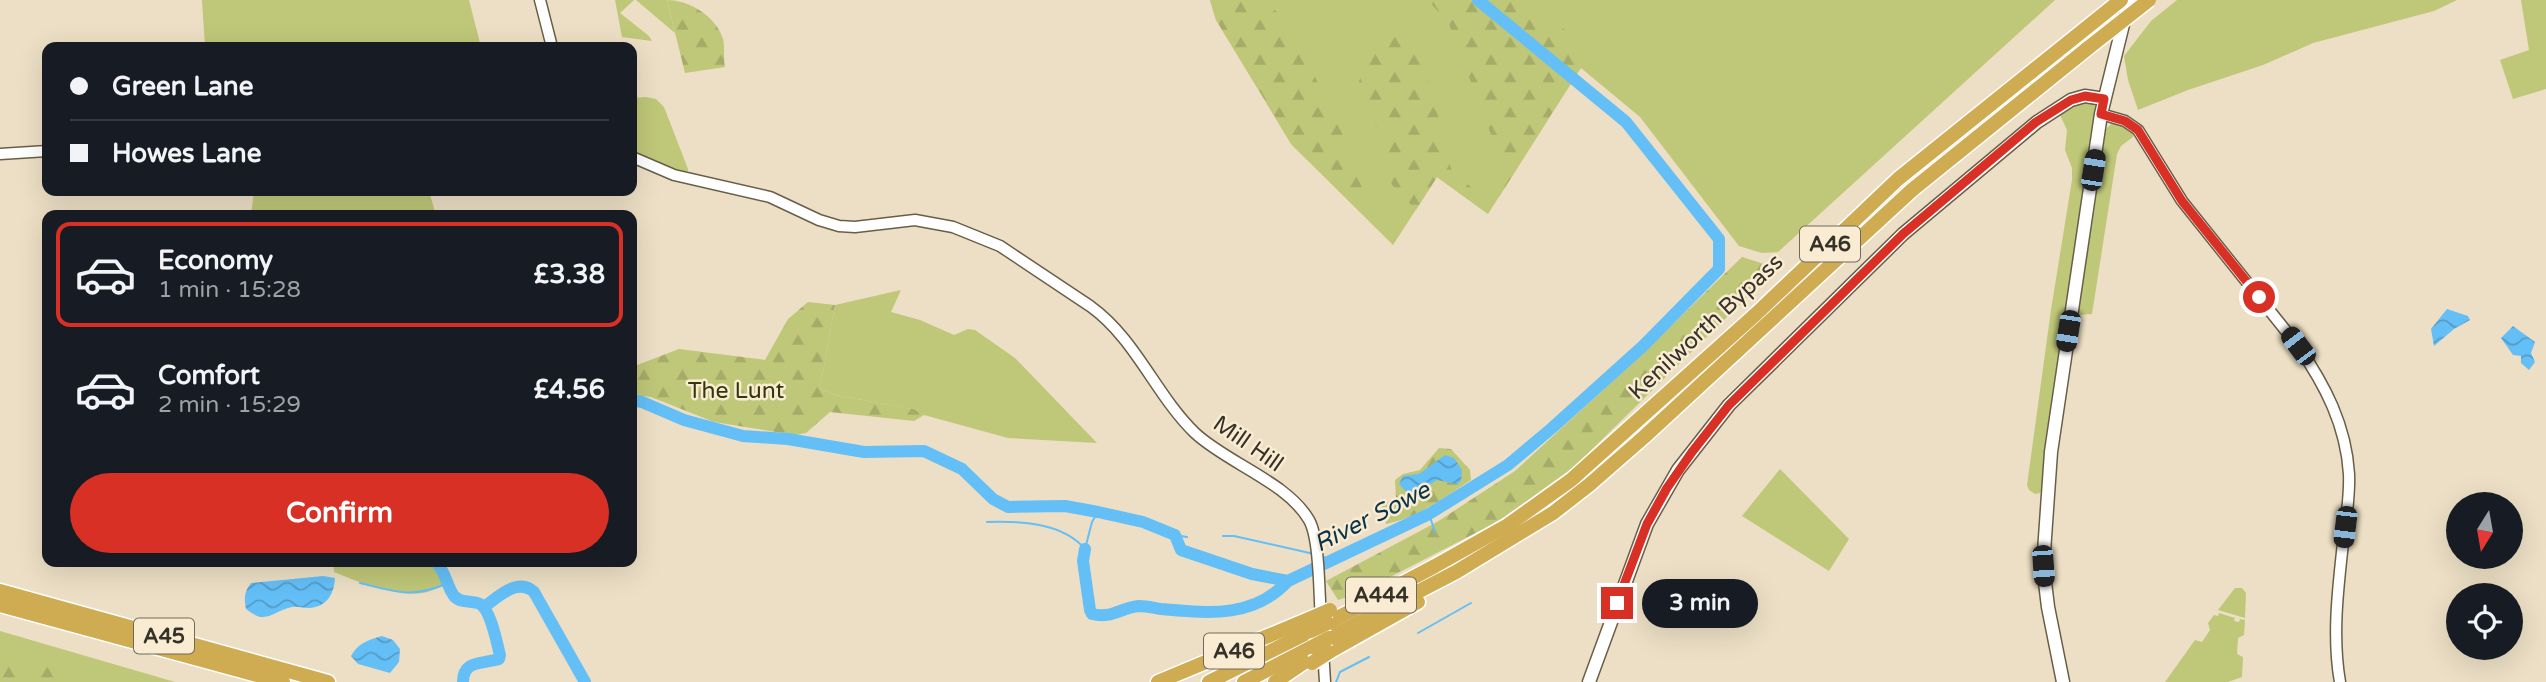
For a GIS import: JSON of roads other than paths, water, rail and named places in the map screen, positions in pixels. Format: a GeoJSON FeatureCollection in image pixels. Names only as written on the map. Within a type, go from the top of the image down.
{"type":"FeatureCollection","features":[{"type":"Feature","properties":{"kind":"highway","name":"Kenilworth Bypass"},"geometry":{"type":"LineString","coordinates":[[1435,566],[1508,525],[1571,480],[1756,314],[1898,179],[2121,0]]}},
{"type":"Feature","properties":{"kind":"highway","name":"Kenilworth Bypass"},"geometry":{"type":"LineString","coordinates":[[1644,437],[1912,190],[2149,0]]}},
{"type":"Feature","properties":{"kind":"highway","name":"A46"},"geometry":{"type":"LineString","coordinates":[[1386,609],[1455,572],[1553,513],[1644,437]]}},
{"type":"Feature","properties":{"kind":"highway","name":"A46"},"geometry":{"type":"LineString","coordinates":[[1328,646],[1467,576],[1594,489],[1629,458],[1644,437]]}},
{"type":"Feature","properties":{"kind":"highway","name":"A444"},"geometry":{"type":"LineString","coordinates":[[1209,682],[1310,625],[1435,566]]}},
{"type":"Feature","properties":{"kind":"highway"},"geometry":{"type":"LineString","coordinates":[[0,585],[43,603]]}},
{"type":"Feature","properties":{"kind":"highway","name":"A45"},"geometry":{"type":"LineString","coordinates":[[0,591],[328,682]]}},
{"type":"Feature","properties":{"kind":"highway","name":"A45"},"geometry":{"type":"LineString","coordinates":[[0,605],[284,682]]}},
{"type":"Feature","properties":{"kind":"highway","name":"A444"},"geometry":{"type":"LineString","coordinates":[[1244,682],[1312,656],[1386,609]]}},
{"type":"Feature","properties":{"kind":"highway","name":"A46"},"geometry":{"type":"LineString","coordinates":[[1158,682],[1310,625]]}},
{"type":"Feature","properties":{"kind":"highway","name":"A46"},"geometry":{"type":"LineString","coordinates":[[1275,682],[1312,656]]}},
{"type":"Feature","properties":{"kind":"highway","name":"A46"},"geometry":{"type":"LineString","coordinates":[[1283,682],[1312,656]]}},
{"type":"Feature","properties":{"kind":"main road"},"geometry":{"type":"LineString","coordinates":[[2063,682],[2045,588],[2043,566],[2046,498],[2101,114],[2129,0]]}},
{"type":"Feature","properties":{"kind":"main road"},"geometry":{"type":"LineString","coordinates":[[1589,682],[1647,524],[1678,470],[1729,405],[1903,234],[2036,122],[2071,100],[2085,96],[2104,99]]}},
{"type":"Feature","properties":{"kind":"street"},"geometry":{"type":"LineString","coordinates":[[540,0],[551,42]]}},
{"type":"Feature","properties":{"kind":"street"},"geometry":{"type":"LineString","coordinates":[[2101,114],[2125,121],[2138,130],[2182,201],[2298,346],[2320,379],[2335,410],[2349,474],[2337,604],[2340,682]]}},
{"type":"Feature","properties":{"kind":"street"},"geometry":{"type":"LineString","coordinates":[[0,154],[42,150]]}},
{"type":"Feature","properties":{"kind":"street","name":"Mill Hill"},"geometry":{"type":"LineString","coordinates":[[637,159],[685,178],[771,197],[827,223],[855,227],[915,220],[953,227],[1000,246],[1108,319],[1195,433],[1284,494],[1303,512],[1313,530],[1316,553],[1325,682]]}},
{"type":"Feature","properties":{"kind":"water"},"geometry":{"type":"Polygon","coordinates":[[[2447,309],[2468,316],[2470,320],[2434,346],[2431,329],[2447,309]]]}},
{"type":"Feature","properties":{"kind":"water"},"geometry":{"type":"Polygon","coordinates":[[[2513,326],[2535,342],[2531,353],[2535,362],[2529,370],[2521,363],[2521,356],[2513,355],[2501,338],[2513,326]]]}},
{"type":"Feature","properties":{"kind":"water"},"geometry":{"type":"Polygon","coordinates":[[[1445,455],[1454,458],[1462,470],[1461,481],[1457,484],[1437,480],[1410,496],[1399,484],[1403,476],[1419,474],[1445,455]]]}},
{"type":"Feature","properties":{"kind":"water"},"geometry":{"type":"Polygon","coordinates":[[[323,576],[335,578],[331,594],[321,605],[309,608],[292,607],[265,617],[246,609],[245,596],[251,583],[323,576]]]}},
{"type":"Feature","properties":{"kind":"water"},"geometry":{"type":"Polygon","coordinates":[[[382,636],[393,640],[400,649],[399,662],[390,673],[358,664],[351,656],[364,643],[382,636]]]}},
{"type":"Feature","properties":{"kind":"waterway","name":"River Sowe"},"geometry":{"type":"LineString","coordinates":[[637,401],[684,420],[743,436],[788,439],[864,452],[924,451],[962,469],[993,499],[1008,507],[1065,506],[1143,522],[1175,535],[1181,550],[1252,574],[1288,581],[1429,514],[1508,465],[1552,428],[1643,346],[1719,269],[1719,239],[1626,122],[1478,0]]}},
{"type":"Feature","properties":{"kind":"waterway"},"geometry":{"type":"LineString","coordinates":[[987,522],[1026,523],[1052,528],[1064,533],[1085,549],[1092,522],[1098,512]]}},
{"type":"Feature","properties":{"kind":"waterway"},"geometry":{"type":"LineString","coordinates":[[1429,514],[1435,532]]}},
{"type":"Feature","properties":{"kind":"waterway"},"geometry":{"type":"LineString","coordinates":[[1175,535],[1187,537]]}},
{"type":"Feature","properties":{"kind":"waterway"},"geometry":{"type":"LineString","coordinates":[[1223,536],[1234,536],[1314,554]]}},
{"type":"Feature","properties":{"kind":"waterway"},"geometry":{"type":"LineString","coordinates":[[1085,549],[1083,561],[1092,614],[1112,614],[1139,606],[1195,612],[1229,611],[1260,602],[1288,581]]}},
{"type":"Feature","properties":{"kind":"waterway","name":"River Sowe"},"geometry":{"type":"LineString","coordinates":[[1323,557],[1331,559]]}},
{"type":"Feature","properties":{"kind":"waterway","name":"River Sowe"},"geometry":{"type":"LineString","coordinates":[[440,567],[454,596],[484,607],[500,655],[499,659],[470,666],[463,682]]}},
{"type":"Feature","properties":{"kind":"waterway"},"geometry":{"type":"LineString","coordinates":[[360,583],[404,592],[424,591],[448,583]]}},
{"type":"Feature","properties":{"kind":"waterway"},"geometry":{"type":"LineString","coordinates":[[484,607],[508,590],[521,587],[534,592],[585,682]]}},
{"type":"Feature","properties":{"kind":"waterway"},"geometry":{"type":"LineString","coordinates":[[1418,633],[1471,603]]}},
{"type":"Feature","properties":{"kind":"waterway"},"geometry":{"type":"LineString","coordinates":[[1336,682],[1340,672],[1369,657]]}},
{"type":"Feature","properties":{"kind":"park label","name":"The Lunt"},"geometry":{"type":"Point","coordinates":[736,391]}}]}
